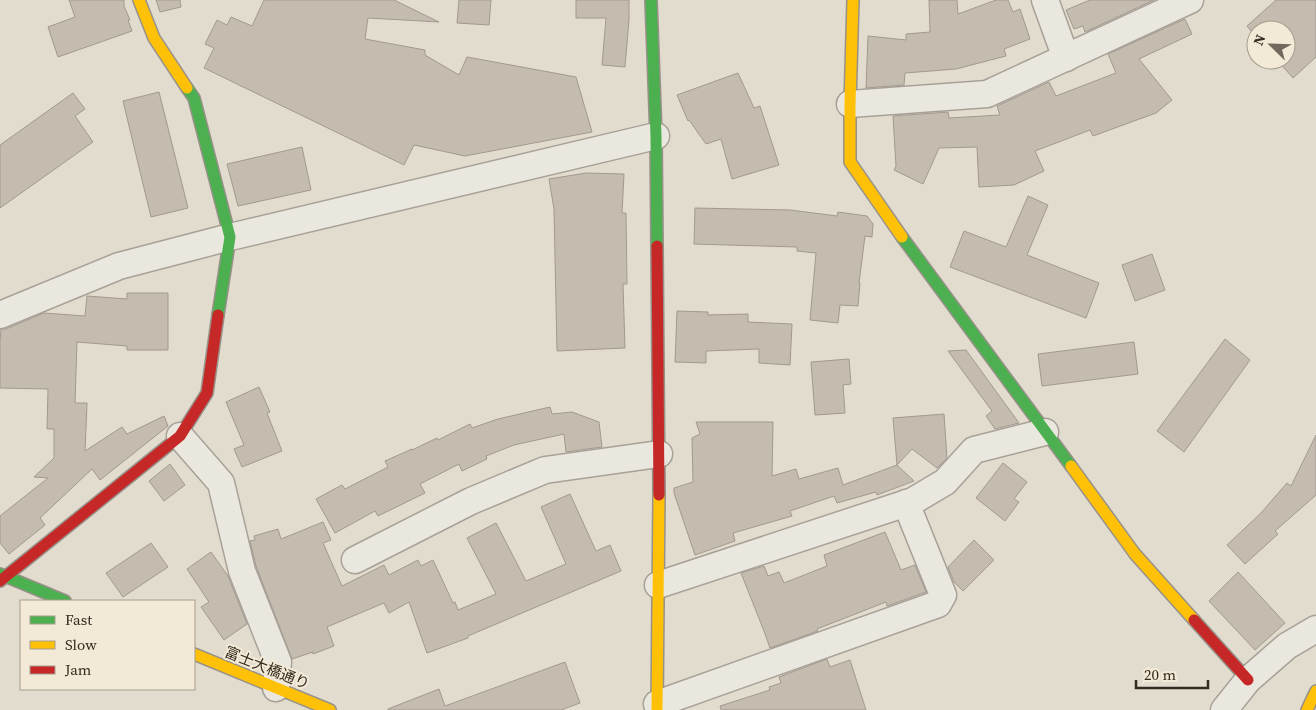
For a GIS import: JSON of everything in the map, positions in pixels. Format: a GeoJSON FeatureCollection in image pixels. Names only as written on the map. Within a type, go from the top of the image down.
{"type":"FeatureCollection","features":[{"type":"Feature","properties":{"kind":"street"},"geometry":{"type":"LineString","coordinates":[[2,577],[180,436],[207,393],[230,237],[194,98],[154,38],[139,0]]}},
{"type":"Feature","properties":{"kind":"street"},"geometry":{"type":"LineString","coordinates":[[651,0],[656,136],[659,454],[657,707],[938,604],[943,595],[906,503]]}},
{"type":"Feature","properties":{"kind":"street"},"geometry":{"type":"LineString","coordinates":[[853,0],[850,162],[887,216],[1135,554],[1248,680]]}},
{"type":"Feature","properties":{"kind":"street"},"geometry":{"type":"LineString","coordinates":[[1045,0],[1066,58]]}},
{"type":"Feature","properties":{"kind":"street"},"geometry":{"type":"LineString","coordinates":[[850,104],[987,94],[1190,0]]}},
{"type":"Feature","properties":{"kind":"street"},"geometry":{"type":"LineString","coordinates":[[0,315],[119,266],[230,237],[656,136]]}},
{"type":"Feature","properties":{"kind":"street"},"geometry":{"type":"LineString","coordinates":[[658,585],[913,501],[945,482],[974,450],[1045,432]]}},
{"type":"Feature","properties":{"kind":"street"},"geometry":{"type":"LineString","coordinates":[[180,436],[221,483],[242,571],[278,662],[276,688]]}},
{"type":"Feature","properties":{"kind":"street"},"geometry":{"type":"LineString","coordinates":[[355,560],[470,501],[545,470],[659,454]]}},
{"type":"Feature","properties":{"kind":"street"},"geometry":{"type":"LineString","coordinates":[[2,577],[62,600]]}},
{"type":"Feature","properties":{"kind":"street"},"geometry":{"type":"LineString","coordinates":[[1224,710],[1248,680],[1287,646],[1316,629]]}},
{"type":"Feature","properties":{"kind":"street","name":"富士大橋通り"},"geometry":{"type":"LineString","coordinates":[[195,654],[328,710]]}},
{"type":"Feature","properties":{"kind":"street"},"geometry":{"type":"LineString","coordinates":[[1307,710],[1316,691]]}},
{"type":"Feature","properties":{"kind":"building"},"geometry":{"type":"Polygon","coordinates":[[[69,0],[124,0],[132,31],[58,57],[48,27],[75,17],[69,0]]]}},
{"type":"Feature","properties":{"kind":"building"},"geometry":{"type":"Polygon","coordinates":[[[156,0],[180,0],[181,7],[160,12],[156,0]]]}},
{"type":"Feature","properties":{"kind":"building"},"geometry":{"type":"Polygon","coordinates":[[[264,0],[394,0],[439,22],[368,18],[365,39],[425,50],[425,55],[459,75],[467,57],[576,77],[592,132],[465,156],[414,145],[404,165],[204,68],[214,48],[205,44],[217,20],[227,25],[231,17],[252,26],[264,0]]]}},
{"type":"Feature","properties":{"kind":"building"},"geometry":{"type":"Polygon","coordinates":[[[459,0],[491,0],[489,25],[457,23],[459,0]]]}},
{"type":"Feature","properties":{"kind":"building"},"geometry":{"type":"Polygon","coordinates":[[[576,0],[629,0],[625,67],[602,65],[606,18],[576,18],[576,0]]]}},
{"type":"Feature","properties":{"kind":"building"},"geometry":{"type":"Polygon","coordinates":[[[929,0],[957,0],[958,14],[996,0],[1008,0],[1013,12],[1020,9],[1030,39],[1004,49],[1006,56],[956,69],[905,73],[904,85],[866,88],[868,36],[906,40],[906,34],[930,32],[929,0]]]}},
{"type":"Feature","properties":{"kind":"building"},"geometry":{"type":"Polygon","coordinates":[[[1090,0],[1154,0],[1085,32],[1083,26],[1074,29],[1066,10],[1090,0]]]}},
{"type":"Feature","properties":{"kind":"building"},"geometry":{"type":"Polygon","coordinates":[[[1276,0],[1316,0],[1316,57],[1293,78],[1286,70],[1296,70],[1296,20],[1254,20],[1276,0]]]}},
{"type":"Feature","properties":{"kind":"building"},"geometry":{"type":"Polygon","coordinates":[[[1185,19],[1192,34],[1139,59],[1172,100],[1156,113],[1093,136],[1090,130],[1035,151],[1044,171],[1014,185],[979,187],[977,147],[939,148],[923,184],[894,170],[896,166],[893,116],[948,112],[949,118],[1000,115],[997,106],[1049,82],[1056,96],[1116,73],[1108,54],[1185,19]]]}},
{"type":"Feature","properties":{"kind":"building"},"geometry":{"type":"Polygon","coordinates":[[[738,73],[754,108],[760,106],[779,165],[732,179],[721,139],[706,144],[688,121],[677,95],[738,73]]]}},
{"type":"Feature","properties":{"kind":"building"},"geometry":{"type":"Polygon","coordinates":[[[159,92],[188,208],[151,217],[123,101],[159,92]]]}},
{"type":"Feature","properties":{"kind":"building"},"geometry":{"type":"Polygon","coordinates":[[[73,93],[85,109],[75,116],[93,142],[0,208],[0,145],[73,93]]]}},
{"type":"Feature","properties":{"kind":"building"},"geometry":{"type":"Polygon","coordinates":[[[302,147],[311,190],[238,206],[227,164],[302,147]]]}},
{"type":"Feature","properties":{"kind":"building"},"geometry":{"type":"Polygon","coordinates":[[[586,173],[624,174],[622,213],[626,213],[627,284],[623,284],[625,348],[557,351],[554,209],[549,179],[586,173]]]}},
{"type":"Feature","properties":{"kind":"building"},"geometry":{"type":"Polygon","coordinates":[[[1028,196],[1048,205],[1027,255],[1099,283],[1086,318],[950,267],[964,231],[1006,247],[1028,196]]]}},
{"type":"Feature","properties":{"kind":"building"},"geometry":{"type":"Polygon","coordinates":[[[695,208],[790,210],[837,216],[838,212],[867,216],[873,224],[872,237],[865,236],[858,306],[840,305],[838,323],[810,320],[816,253],[797,251],[797,247],[694,244],[695,208]]]}},
{"type":"Feature","properties":{"kind":"building"},"geometry":{"type":"Polygon","coordinates":[[[1152,254],[1165,290],[1135,301],[1122,265],[1152,254]]]}},
{"type":"Feature","properties":{"kind":"building"},"geometry":{"type":"Polygon","coordinates":[[[127,293],[168,293],[168,350],[127,350],[127,346],[77,342],[75,403],[87,403],[85,451],[122,427],[127,434],[164,416],[168,426],[100,480],[92,469],[40,518],[45,525],[9,554],[0,543],[0,516],[48,478],[34,477],[54,458],[54,429],[47,429],[48,389],[0,388],[1,329],[6,329],[44,313],[85,316],[87,296],[127,299],[127,293]]]}},
{"type":"Feature","properties":{"kind":"building"},"geometry":{"type":"Polygon","coordinates":[[[677,311],[708,312],[708,315],[748,314],[748,322],[792,324],[790,365],[759,363],[759,349],[706,351],[706,363],[675,362],[677,311]]]}},
{"type":"Feature","properties":{"kind":"building"},"geometry":{"type":"Polygon","coordinates":[[[1225,339],[1250,360],[1184,452],[1157,431],[1225,339]]]}},
{"type":"Feature","properties":{"kind":"building"},"geometry":{"type":"Polygon","coordinates":[[[1134,342],[1138,374],[1042,386],[1038,354],[1134,342]]]}},
{"type":"Feature","properties":{"kind":"building"},"geometry":{"type":"Polygon","coordinates":[[[966,350],[1019,423],[995,429],[986,416],[992,411],[948,351],[966,350]]]}},
{"type":"Feature","properties":{"kind":"building"},"geometry":{"type":"Polygon","coordinates":[[[849,359],[851,384],[843,385],[845,413],[815,415],[811,362],[849,359]]]}},
{"type":"Feature","properties":{"kind":"building"},"geometry":{"type":"Polygon","coordinates":[[[259,387],[270,412],[267,413],[282,451],[242,467],[234,449],[244,445],[226,402],[259,387]]]}},
{"type":"Feature","properties":{"kind":"building"},"geometry":{"type":"Polygon","coordinates":[[[550,407],[552,414],[572,412],[599,422],[602,447],[566,452],[564,434],[514,445],[486,456],[487,459],[462,471],[459,464],[420,484],[425,493],[378,516],[375,511],[335,533],[316,499],[342,485],[345,489],[388,467],[385,461],[437,438],[438,440],[470,424],[472,428],[498,419],[550,407]]]}},
{"type":"Feature","properties":{"kind":"building"},"geometry":{"type":"Polygon","coordinates":[[[944,414],[947,458],[937,468],[912,449],[897,465],[893,418],[944,414]]]}},
{"type":"Feature","properties":{"kind":"building"},"geometry":{"type":"Polygon","coordinates":[[[696,422],[773,422],[772,476],[796,469],[799,479],[838,468],[843,485],[897,465],[914,481],[877,495],[876,492],[837,503],[834,496],[790,511],[792,516],[733,533],[735,541],[695,555],[674,493],[674,488],[693,482],[692,438],[700,434],[696,422]]]}},
{"type":"Feature","properties":{"kind":"building"},"geometry":{"type":"Polygon","coordinates":[[[1316,435],[1316,495],[1275,531],[1278,534],[1245,564],[1227,545],[1261,513],[1287,483],[1291,486],[1316,435]]]}},
{"type":"Feature","properties":{"kind":"building"},"geometry":{"type":"Polygon","coordinates":[[[1003,463],[1027,482],[1014,499],[1019,502],[1005,521],[976,498],[1003,463]]]}},
{"type":"Feature","properties":{"kind":"building"},"geometry":{"type":"Polygon","coordinates":[[[170,464],[185,485],[164,501],[149,481],[170,464]]]}},
{"type":"Feature","properties":{"kind":"building"},"geometry":{"type":"Polygon","coordinates":[[[570,494],[596,551],[610,545],[621,571],[468,636],[468,638],[427,653],[409,602],[389,613],[384,603],[327,627],[334,646],[292,659],[256,566],[250,541],[255,540],[254,536],[278,529],[281,539],[323,522],[331,540],[323,543],[342,586],[384,565],[389,575],[418,560],[421,566],[433,560],[458,610],[496,594],[467,538],[496,523],[526,581],[566,564],[541,507],[570,494]]]}},
{"type":"Feature","properties":{"kind":"building"},"geometry":{"type":"Polygon","coordinates":[[[885,532],[901,570],[915,565],[926,592],[887,606],[886,602],[817,629],[818,631],[770,648],[741,573],[764,566],[768,576],[779,572],[784,583],[827,566],[824,555],[885,532]]]}},
{"type":"Feature","properties":{"kind":"building"},"geometry":{"type":"Polygon","coordinates":[[[974,540],[994,560],[963,591],[954,582],[948,567],[974,540]]]}},
{"type":"Feature","properties":{"kind":"building"},"geometry":{"type":"Polygon","coordinates":[[[151,543],[168,567],[123,597],[106,573],[151,543]]]}},
{"type":"Feature","properties":{"kind":"building"},"geometry":{"type":"Polygon","coordinates":[[[211,552],[228,576],[247,624],[224,640],[201,607],[209,602],[187,569],[211,552]]]}},
{"type":"Feature","properties":{"kind":"building"},"geometry":{"type":"Polygon","coordinates":[[[1238,572],[1285,623],[1255,650],[1209,601],[1238,572]]]}},
{"type":"Feature","properties":{"kind":"building"},"geometry":{"type":"Polygon","coordinates":[[[827,659],[830,667],[850,660],[866,710],[721,710],[720,706],[770,690],[769,687],[781,683],[779,677],[827,659]]]}},
{"type":"Feature","properties":{"kind":"building"},"geometry":{"type":"Polygon","coordinates":[[[565,662],[580,703],[561,710],[388,710],[439,689],[445,706],[565,662]]]}},
{"type":"Feature","properties":{"kind":"traffic: fast"},"geometry":{"type":"LineString","coordinates":[[651,0],[656,136],[657,246]]}},
{"type":"Feature","properties":{"kind":"traffic: fast"},"geometry":{"type":"LineString","coordinates":[[187,88],[194,98],[230,237],[218,315]]}},
{"type":"Feature","properties":{"kind":"traffic: fast"},"geometry":{"type":"LineString","coordinates":[[902,237],[1071,466]]}},
{"type":"Feature","properties":{"kind":"traffic: fast"},"geometry":{"type":"LineString","coordinates":[[0,574],[63,600]]}},
{"type":"Feature","properties":{"kind":"traffic: slow"},"geometry":{"type":"LineString","coordinates":[[139,0],[154,38],[187,88]]}},
{"type":"Feature","properties":{"kind":"traffic: slow"},"geometry":{"type":"LineString","coordinates":[[853,0],[850,162],[902,237]]}},
{"type":"Feature","properties":{"kind":"traffic: slow"},"geometry":{"type":"LineString","coordinates":[[1071,466],[1135,554],[1194,620]]}},
{"type":"Feature","properties":{"kind":"traffic: slow"},"geometry":{"type":"LineString","coordinates":[[657,710],[659,495]]}},
{"type":"Feature","properties":{"kind":"traffic: slow"},"geometry":{"type":"LineString","coordinates":[[195,654],[330,710]]}},
{"type":"Feature","properties":{"kind":"traffic: slow"},"geometry":{"type":"LineString","coordinates":[[1307,710],[1316,691]]}},
{"type":"Feature","properties":{"kind":"traffic: jam"},"geometry":{"type":"LineString","coordinates":[[657,246],[659,495]]}},
{"type":"Feature","properties":{"kind":"traffic: jam"},"geometry":{"type":"LineString","coordinates":[[0,581],[180,436],[207,393],[218,315]]}},
{"type":"Feature","properties":{"kind":"traffic: jam"},"geometry":{"type":"LineString","coordinates":[[1194,620],[1248,680]]}}]}
